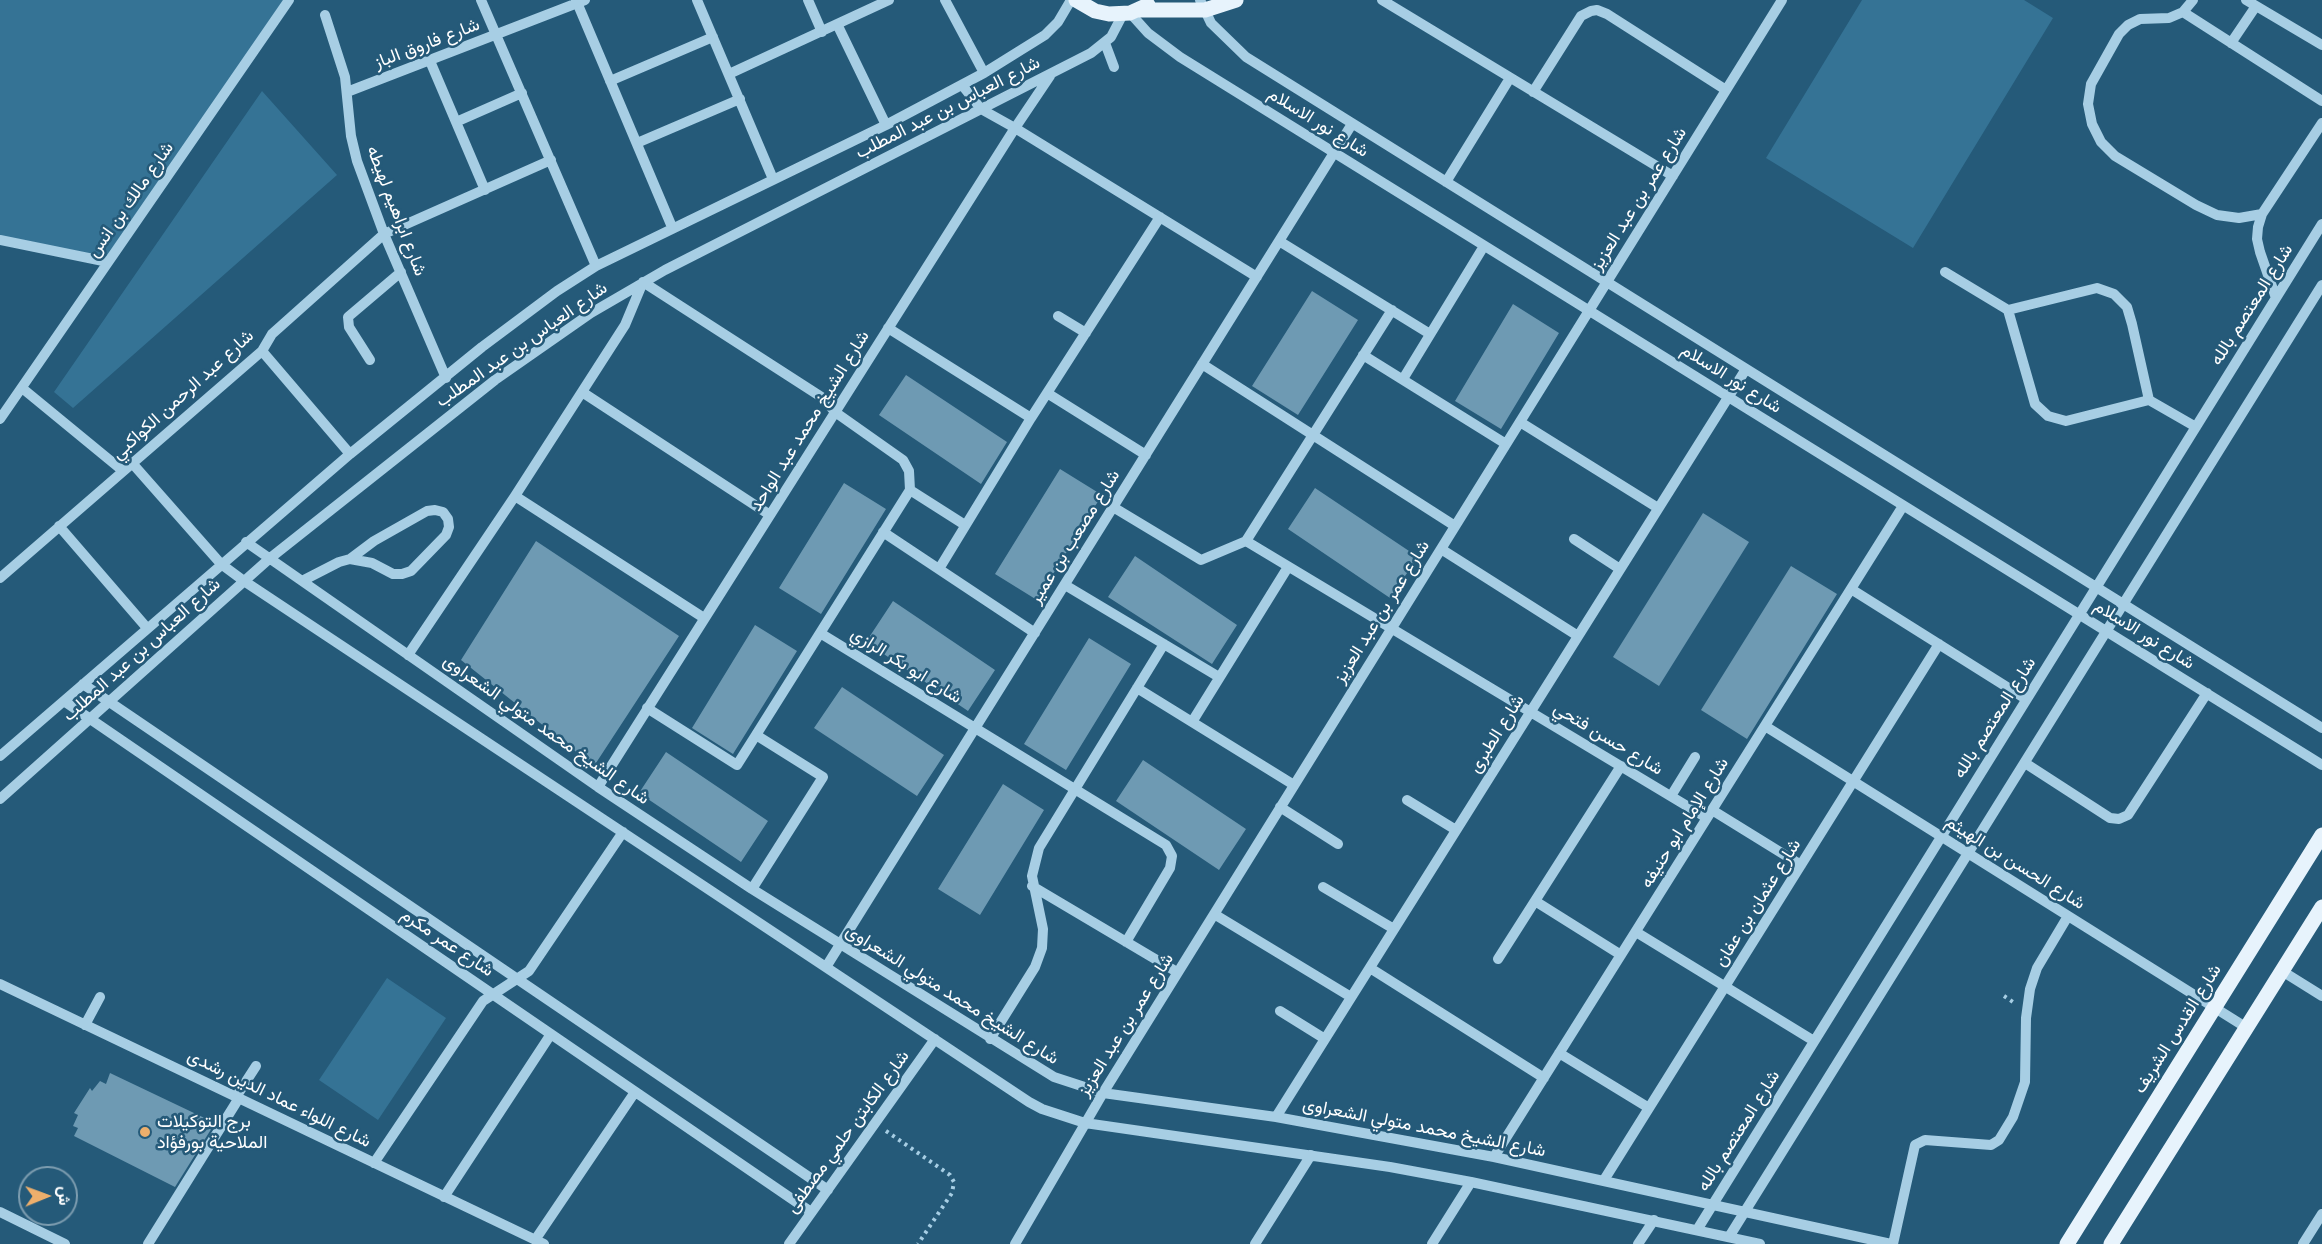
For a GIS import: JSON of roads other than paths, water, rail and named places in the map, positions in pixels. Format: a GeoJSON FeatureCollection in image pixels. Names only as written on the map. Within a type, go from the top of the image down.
{"type":"FeatureCollection","features":[{"type":"Feature","properties":{"kind":"main road"},"geometry":{"type":"LineString","coordinates":[[1076,0],[1095,11],[1131,12],[1236,0]]}},
{"type":"Feature","properties":{"kind":"main road"},"geometry":{"type":"LineString","coordinates":[[1131,12],[1155,0]]}},
{"type":"Feature","properties":{"kind":"main road","name":"شارع القدس الشريف"},"geometry":{"type":"LineString","coordinates":[[2067,1244],[2322,835]]}},
{"type":"Feature","properties":{"kind":"main road"},"geometry":{"type":"LineString","coordinates":[[2111,1244],[2322,907]]}},
{"type":"Feature","properties":{"kind":"street","name":"شارع مالك بن انس"},"geometry":{"type":"LineString","coordinates":[[0,419],[290,0]]}},
{"type":"Feature","properties":{"kind":"street"},"geometry":{"type":"LineString","coordinates":[[481,0],[596,266]]}},
{"type":"Feature","properties":{"kind":"street"},"geometry":{"type":"LineString","coordinates":[[697,0],[773,179]]}},
{"type":"Feature","properties":{"kind":"street"},"geometry":{"type":"LineString","coordinates":[[808,0],[822,32]]}},
{"type":"Feature","properties":{"kind":"street"},"geometry":{"type":"LineString","coordinates":[[729,74],[889,0]]}},
{"type":"Feature","properties":{"kind":"street"},"geometry":{"type":"LineString","coordinates":[[945,0],[984,73]]}},
{"type":"Feature","properties":{"kind":"street","name":"شارع العباس بن عبد المطلب"},"geometry":{"type":"LineString","coordinates":[[0,756],[350,454],[519,318],[596,266],[672,227],[886,125],[984,73],[1045,36],[1058,22],[1071,0]]}},
{"type":"Feature","properties":{"kind":"street"},"geometry":{"type":"LineString","coordinates":[[1382,0],[1673,176]]}},
{"type":"Feature","properties":{"kind":"street","name":"شارع عمر بن عبد العزيز"},"geometry":{"type":"LineString","coordinates":[[1015,1244],[1177,972],[1782,0]]}},
{"type":"Feature","properties":{"kind":"street"},"geometry":{"type":"LineString","coordinates":[[2193,0],[2183,12],[2169,18],[2140,19],[2128,25],[2119,34],[2091,84],[2088,105],[2092,124],[2101,142],[2115,156],[2196,205],[2217,215],[2240,218],[2262,214]]}},
{"type":"Feature","properties":{"kind":"street"},"geometry":{"type":"LineString","coordinates":[[579,1],[672,227]]}},
{"type":"Feature","properties":{"kind":"street","name":"شارع فاروق الباز"},"geometry":{"type":"LineString","coordinates":[[347,92],[579,1]]}},
{"type":"Feature","properties":{"kind":"street"},"geometry":{"type":"LineString","coordinates":[[2231,43],[2251,3],[2322,45]]}},
{"type":"Feature","properties":{"kind":"street","name":"شارع نور الاسلام"},"geometry":{"type":"LineString","coordinates":[[1202,5],[1211,23],[1230,44],[1246,57],[2322,728]]}},
{"type":"Feature","properties":{"kind":"street"},"geometry":{"type":"LineString","coordinates":[[1533,92],[1581,16],[1591,10],[1607,14],[1726,90]]}},
{"type":"Feature","properties":{"kind":"street","name":"شارع العباس بن عبد المطلب"},"geometry":{"type":"LineString","coordinates":[[0,798],[269,559],[495,380],[591,313],[644,282],[1052,73],[1105,43],[1131,12]]}},
{"type":"Feature","properties":{"kind":"street","name":"شارع نور الاسلام"},"geometry":{"type":"LineString","coordinates":[[1131,12],[1148,33],[1169,50],[2322,765]]}},
{"type":"Feature","properties":{"kind":"street"},"geometry":{"type":"LineString","coordinates":[[2183,12],[2322,101]]}},
{"type":"Feature","properties":{"kind":"street","name":"شارع ابراهيم لهيطه"},"geometry":{"type":"LineString","coordinates":[[325,15],[347,92],[351,136],[357,161],[384,234],[446,378]]}},
{"type":"Feature","properties":{"kind":"street"},"geometry":{"type":"LineString","coordinates":[[837,24],[886,125]]}},
{"type":"Feature","properties":{"kind":"street"},"geometry":{"type":"LineString","coordinates":[[610,81],[713,37]]}},
{"type":"Feature","properties":{"kind":"street"},"geometry":{"type":"LineString","coordinates":[[1105,43],[1114,67]]}},
{"type":"Feature","properties":{"kind":"street"},"geometry":{"type":"LineString","coordinates":[[430,61],[484,190]]}},
{"type":"Feature","properties":{"kind":"street","name":"شارع الشيخ محمد عبد الواحد"},"geometry":{"type":"LineString","coordinates":[[598,787],[1052,73]]}},
{"type":"Feature","properties":{"kind":"street"},"geometry":{"type":"LineString","coordinates":[[1446,182],[1510,78]]}},
{"type":"Feature","properties":{"kind":"street"},"geometry":{"type":"LineString","coordinates":[[963,85],[981,109],[1257,277]]}},
{"type":"Feature","properties":{"kind":"street"},"geometry":{"type":"LineString","coordinates":[[456,122],[522,93]]}},
{"type":"Feature","properties":{"kind":"street"},"geometry":{"type":"LineString","coordinates":[[637,142],[740,99]]}},
{"type":"Feature","properties":{"kind":"street"},"geometry":{"type":"LineString","coordinates":[[2276,298],[2257,239],[2258,227],[2262,214],[2322,123]]}},
{"type":"Feature","properties":{"kind":"street","name":"شارع مصعب بن عمير"},"geometry":{"type":"LineString","coordinates":[[826,968],[1352,124]]}},
{"type":"Feature","properties":{"kind":"street","name":"شارع عبد الرحمن الكواكبي"},"geometry":{"type":"LineString","coordinates":[[0,578],[262,351],[272,334],[384,234],[551,160]]}},
{"type":"Feature","properties":{"kind":"street"},"geometry":{"type":"LineString","coordinates":[[939,569],[1031,418],[1160,217]]}},
{"type":"Feature","properties":{"kind":"street","name":"شارع المعتصم بالله"},"geometry":{"type":"LineString","coordinates":[[1697,1230],[2322,224]]}},
{"type":"Feature","properties":{"kind":"street"},"geometry":{"type":"LineString","coordinates":[[0,240],[108,262]]}},
{"type":"Feature","properties":{"kind":"street"},"geometry":{"type":"LineString","coordinates":[[1279,241],[1430,334]]}},
{"type":"Feature","properties":{"kind":"street"},"geometry":{"type":"LineString","coordinates":[[1403,379],[1484,246]]}},
{"type":"Feature","properties":{"kind":"street"},"geometry":{"type":"LineString","coordinates":[[370,360],[349,327],[348,317],[401,272]]}},
{"type":"Feature","properties":{"kind":"street"},"geometry":{"type":"LineString","coordinates":[[1945,272],[2008,310],[2035,404],[2048,416],[2066,421],[2149,400],[2196,427]]}},
{"type":"Feature","properties":{"kind":"street"},"geometry":{"type":"LineString","coordinates":[[408,655],[515,496],[625,325],[644,282],[823,398],[836,412],[903,460],[909,471],[910,490],[737,765],[647,708]]}},
{"type":"Feature","properties":{"kind":"street"},"geometry":{"type":"LineString","coordinates":[[1729,1237],[2322,285]]}},
{"type":"Feature","properties":{"kind":"street"},"geometry":{"type":"LineString","coordinates":[[2008,310],[2097,288],[2114,294],[2127,307],[2149,400]]}},
{"type":"Feature","properties":{"kind":"street"},"geometry":{"type":"LineString","coordinates":[[1113,507],[1202,560],[1246,541],[1392,310]]}},
{"type":"Feature","properties":{"kind":"street"},"geometry":{"type":"LineString","coordinates":[[1058,316],[1086,333]]}},
{"type":"Feature","properties":{"kind":"street"},"geometry":{"type":"LineString","coordinates":[[888,328],[1031,418]]}},
{"type":"Feature","properties":{"kind":"street"},"geometry":{"type":"LineString","coordinates":[[262,351],[350,454]]}},
{"type":"Feature","properties":{"kind":"street"},"geometry":{"type":"LineString","coordinates":[[1363,355],[1506,444]]}},
{"type":"Feature","properties":{"kind":"street"},"geometry":{"type":"LineString","coordinates":[[1203,364],[1455,526]]}},
{"type":"Feature","properties":{"kind":"street","name":"شارع الطبرى"},"geometry":{"type":"LineString","coordinates":[[1276,1117],[1746,369]]}},
{"type":"Feature","properties":{"kind":"street"},"geometry":{"type":"LineString","coordinates":[[22,388],[123,471]]}},
{"type":"Feature","properties":{"kind":"street"},"geometry":{"type":"LineString","coordinates":[[582,392],[770,514]]}},
{"type":"Feature","properties":{"kind":"street"},"geometry":{"type":"LineString","coordinates":[[1047,393],[1146,455]]}},
{"type":"Feature","properties":{"kind":"street"},"geometry":{"type":"LineString","coordinates":[[1520,422],[1658,508]]}},
{"type":"Feature","properties":{"kind":"street"},"geometry":{"type":"LineString","coordinates":[[132,463],[221,564],[244,581],[1029,1102],[1085,1123],[1311,1155],[1471,1182],[1760,1244]]}},
{"type":"Feature","properties":{"kind":"street"},"geometry":{"type":"LineString","coordinates":[[910,490],[965,525]]}},
{"type":"Feature","properties":{"kind":"street"},"geometry":{"type":"LineString","coordinates":[[515,496],[705,618]]}},
{"type":"Feature","properties":{"kind":"street","name":"شارع الإمام ابو حنيفه"},"geometry":{"type":"LineString","coordinates":[[1494,1157],[1904,506]]}},
{"type":"Feature","properties":{"kind":"street"},"geometry":{"type":"LineString","coordinates":[[302,581],[339,562],[350,559],[383,536],[427,511],[443,512],[448,519],[450,527],[446,535],[411,571],[393,574],[372,563],[350,559]]}},
{"type":"Feature","properties":{"kind":"street"},"geometry":{"type":"LineString","coordinates":[[59,526],[147,628]]}},
{"type":"Feature","properties":{"kind":"street"},"geometry":{"type":"LineString","coordinates":[[883,532],[1035,633]]}},
{"type":"Feature","properties":{"kind":"street"},"geometry":{"type":"LineString","coordinates":[[1574,539],[1620,569]]}},
{"type":"Feature","properties":{"kind":"street","name":"شارع حسن فتحي"},"geometry":{"type":"LineString","coordinates":[[1246,541],[1671,796],[1709,814],[1801,865]]}},
{"type":"Feature","properties":{"kind":"street","name":"شارع الشيخ محمد متولي الشعراوى"},"geometry":{"type":"LineString","coordinates":[[246,542],[598,787],[752,889],[840,946],[1054,1077],[1103,1093],[1276,1117],[1494,1157],[1892,1244]]}},
{"type":"Feature","properties":{"kind":"street"},"geometry":{"type":"LineString","coordinates":[[1441,549],[1578,636]]}},
{"type":"Feature","properties":{"kind":"street"},"geometry":{"type":"LineString","coordinates":[[1192,722],[1288,567]]}},
{"type":"Feature","properties":{"kind":"street"},"geometry":{"type":"LineString","coordinates":[[1065,585],[1219,677]]}},
{"type":"Feature","properties":{"kind":"street"},"geometry":{"type":"LineString","coordinates":[[1851,588],[2026,699]]}},
{"type":"Feature","properties":{"kind":"street","name":"شارع ابو بكر الرازي"},"geometry":{"type":"LineString","coordinates":[[820,633],[1166,845],[1173,860],[1170,868],[1126,942]]}},
{"type":"Feature","properties":{"kind":"street"},"geometry":{"type":"LineString","coordinates":[[990,1038],[1035,967],[1042,948],[1043,929],[1032,886],[1033,867],[1038,848],[1164,644]]}},
{"type":"Feature","properties":{"kind":"street","name":"شارع عثمان بن عفان"},"geometry":{"type":"LineString","coordinates":[[1604,1180],[1939,644]]}},
{"type":"Feature","properties":{"kind":"street","name":"شارع عمر مكرم"},"geometry":{"type":"LineString","coordinates":[[82,684],[828,1190]]}},
{"type":"Feature","properties":{"kind":"street"},"geometry":{"type":"LineString","coordinates":[[1137,688],[1294,785]]}},
{"type":"Feature","properties":{"kind":"street"},"geometry":{"type":"LineString","coordinates":[[2025,763],[2110,818],[2115,820],[2124,818],[2207,693]]}},
{"type":"Feature","properties":{"kind":"street","name":"شارع عمر مكرم"},"geometry":{"type":"LineString","coordinates":[[64,701],[811,1212]]}},
{"type":"Feature","properties":{"kind":"street","name":"شارع الحسن بن الهيثم"},"geometry":{"type":"LineString","coordinates":[[1765,726],[2247,1028]]}},
{"type":"Feature","properties":{"kind":"street"},"geometry":{"type":"LineString","coordinates":[[752,889],[823,777],[756,735]]}},
{"type":"Feature","properties":{"kind":"street"},"geometry":{"type":"LineString","coordinates":[[1671,796],[1695,757]]}},
{"type":"Feature","properties":{"kind":"street"},"geometry":{"type":"LineString","coordinates":[[1498,959],[1620,766]]}},
{"type":"Feature","properties":{"kind":"street"},"geometry":{"type":"LineString","coordinates":[[1407,800],[1456,830]]}},
{"type":"Feature","properties":{"kind":"street"},"geometry":{"type":"LineString","coordinates":[[1280,807],[1338,844]]}},
{"type":"Feature","properties":{"kind":"street"},"geometry":{"type":"LineString","coordinates":[[374,1163],[483,1001],[529,971],[622,832]]}},
{"type":"Feature","properties":{"kind":"street"},"geometry":{"type":"LineString","coordinates":[[1032,886],[1177,972]]}},
{"type":"Feature","properties":{"kind":"street"},"geometry":{"type":"LineString","coordinates":[[1323,887],[1394,929]]}},
{"type":"Feature","properties":{"kind":"street"},"geometry":{"type":"LineString","coordinates":[[1535,902],[1621,955]]}},
{"type":"Feature","properties":{"kind":"street"},"geometry":{"type":"LineString","coordinates":[[1214,914],[1351,997]]}},
{"type":"Feature","properties":{"kind":"street"},"geometry":{"type":"LineString","coordinates":[[1892,1244],[1915,1145],[1925,1140],[1991,1145],[1999,1140],[2013,1117],[2025,1082],[2026,1018],[2030,989],[2037,968],[2068,916]]}},
{"type":"Feature","properties":{"kind":"street"},"geometry":{"type":"LineString","coordinates":[[1636,932],[1814,1041]]}},
{"type":"Feature","properties":{"kind":"street"},"geometry":{"type":"LineString","coordinates":[[1370,968],[1544,1078]]}},
{"type":"Feature","properties":{"kind":"street"},"geometry":{"type":"LineString","coordinates":[[2282,971],[2322,996]]}},
{"type":"Feature","properties":{"kind":"street","name":"شارع اللواء عماد الدين رشدى"},"geometry":{"type":"LineString","coordinates":[[0,984],[539,1242]]}},
{"type":"Feature","properties":{"kind":"street"},"geometry":{"type":"LineString","coordinates":[[85,1024],[100,997]]}},
{"type":"Feature","properties":{"kind":"street"},"geometry":{"type":"LineString","coordinates":[[1280,1011],[1325,1039]]}},
{"type":"Feature","properties":{"kind":"street"},"geometry":{"type":"LineString","coordinates":[[444,1197],[551,1034]]}},
{"type":"Feature","properties":{"kind":"street","name":"شارع الكابتن حلمي مصطفى"},"geometry":{"type":"LineString","coordinates":[[789,1244],[935,1040]]}},
{"type":"Feature","properties":{"kind":"street"},"geometry":{"type":"LineString","coordinates":[[1559,1053],[1648,1108]]}},
{"type":"Feature","properties":{"kind":"street"},"geometry":{"type":"LineString","coordinates":[[148,1244],[256,1066]]}},
{"type":"Feature","properties":{"kind":"street"},"geometry":{"type":"LineString","coordinates":[[539,1242],[635,1092]]}},
{"type":"Feature","properties":{"kind":"street"},"geometry":{"type":"LineString","coordinates":[[1255,1244],[1311,1155]]}},
{"type":"Feature","properties":{"kind":"street"},"geometry":{"type":"LineString","coordinates":[[1432,1244],[1471,1182]]}},
{"type":"Feature","properties":{"kind":"street"},"geometry":{"type":"LineString","coordinates":[[0,1212],[65,1244]]}},
{"type":"Feature","properties":{"kind":"street"},"geometry":{"type":"LineString","coordinates":[[2302,1244],[2322,1214]]}},
{"type":"Feature","properties":{"kind":"street"},"geometry":{"type":"LineString","coordinates":[[1638,1244],[1654,1220]]}},
{"type":"Feature","properties":{"kind":"place","name":"برج التوكيلات الملاحية بورفؤاد"},"geometry":{"type":"Point","coordinates":[145,1132]}}]}
